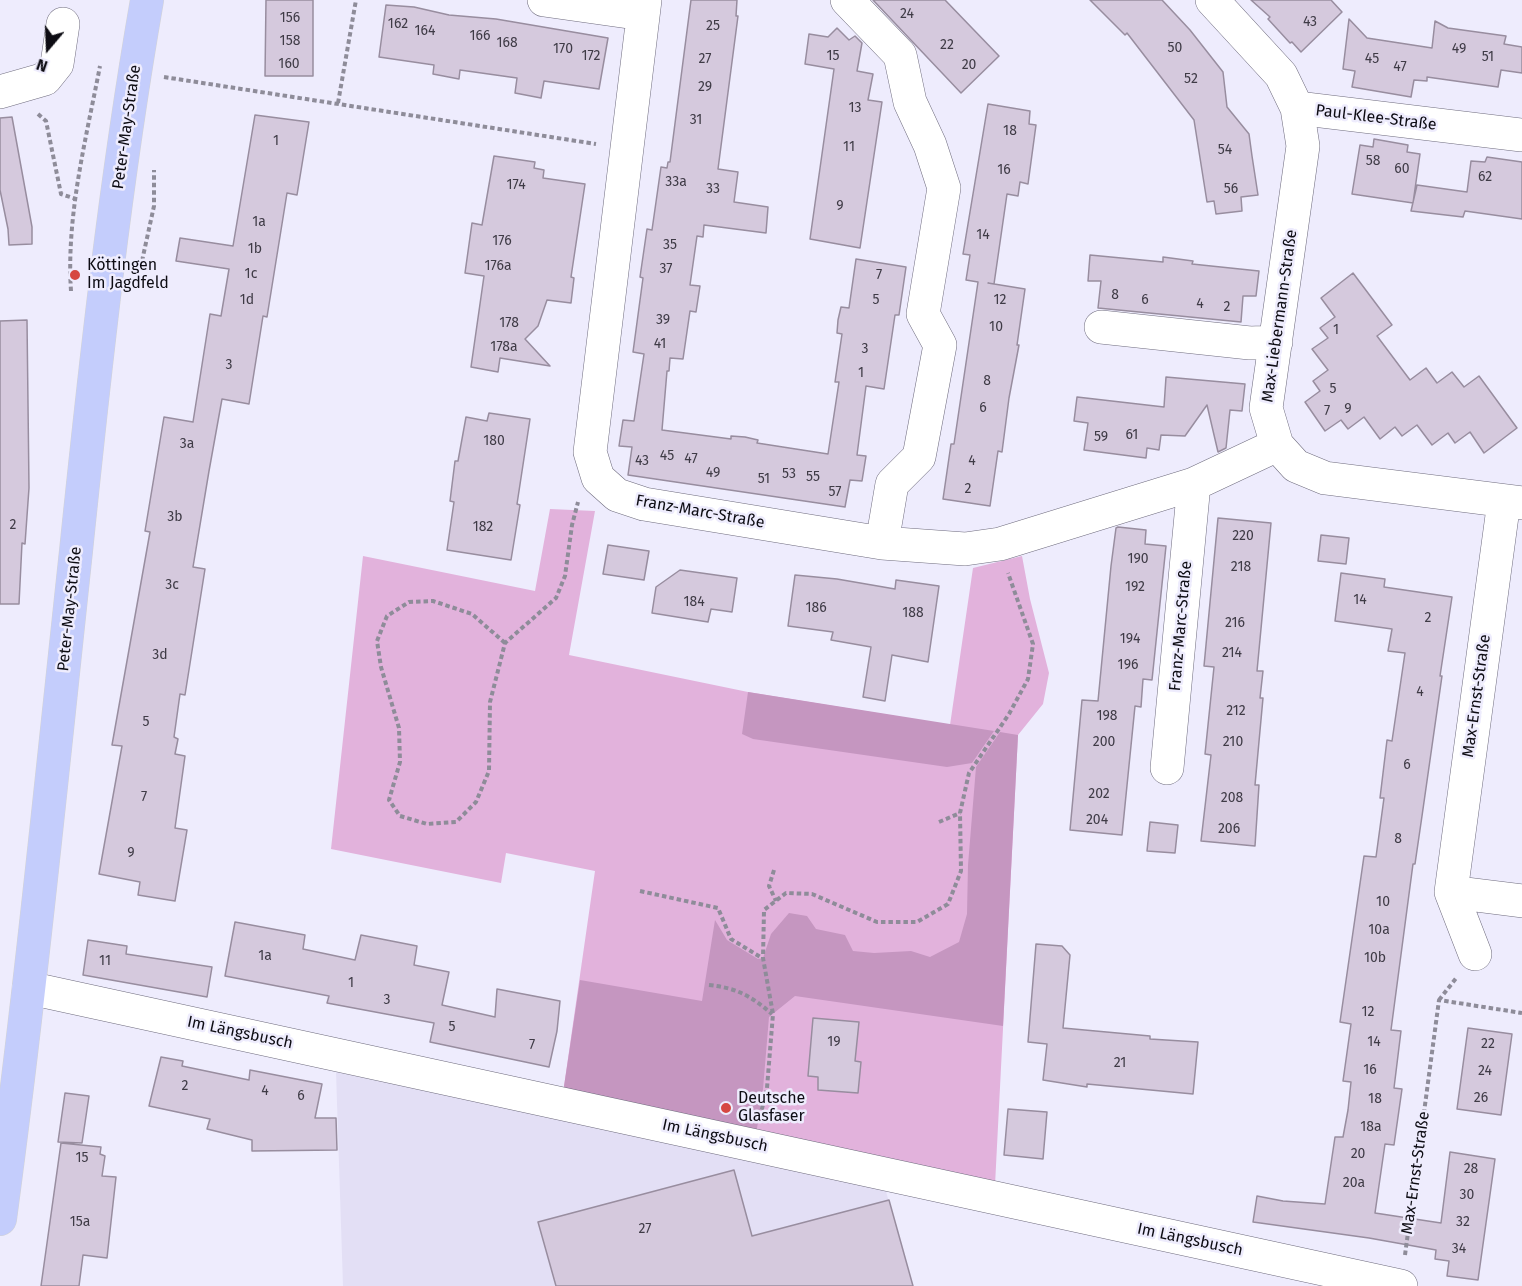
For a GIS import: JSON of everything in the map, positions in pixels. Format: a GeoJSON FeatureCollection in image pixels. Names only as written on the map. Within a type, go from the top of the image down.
{"type":"FeatureCollection","features":[{"type":"Feature","properties":{"kind":"main road","name":"Peter-May-Straße"},"geometry":{"type":"LineString","coordinates":[[0,1219],[11,1063],[29,988],[96,364],[134,72],[147,0]]}},
{"type":"Feature","properties":{"kind":"street"},"geometry":{"type":"LineString","coordinates":[[544,0],[644,7],[590,452],[598,478]]}},
{"type":"Feature","properties":{"kind":"street"},"geometry":{"type":"LineString","coordinates":[[847,0],[900,55],[910,102],[930,145],[944,188],[923,314],[940,345],[919,457],[892,484],[882,543]]}},
{"type":"Feature","properties":{"kind":"street","name":"Paul-Klee-Straße"},"geometry":{"type":"LineString","coordinates":[[1212,0],[1281,75],[1297,108],[1522,135]]}},
{"type":"Feature","properties":{"kind":"street"},"geometry":{"type":"LineString","coordinates":[[5,90],[45,78],[57,64],[63,24]]}},
{"type":"Feature","properties":{"kind":"street","name":"Max-Liebermann-Straße"},"geometry":{"type":"LineString","coordinates":[[1297,108],[1303,146],[1266,408],[1277,446],[1296,466],[1325,478],[1513,502]]}},
{"type":"Feature","properties":{"kind":"street"},"geometry":{"type":"LineString","coordinates":[[1101,327],[1250,343],[1276,342]]}},
{"type":"Feature","properties":{"kind":"street","name":"Franz-Marc-Straße"},"geometry":{"type":"LineString","coordinates":[[598,478],[617,495],[644,504],[882,543],[965,549],[1000,544],[1194,484],[1277,446]]}},
{"type":"Feature","properties":{"kind":"street","name":"Franz-Marc-Straße"},"geometry":{"type":"LineString","coordinates":[[1167,768],[1194,484]]}},
{"type":"Feature","properties":{"kind":"street","name":"Max-Ernst-Straße"},"geometry":{"type":"LineString","coordinates":[[1475,954],[1451,892],[1513,502]]}},
{"type":"Feature","properties":{"kind":"street"},"geometry":{"type":"LineString","coordinates":[[1451,892],[1522,901]]}},
{"type":"Feature","properties":{"kind":"street","name":"Im Längsbusch"},"geometry":{"type":"LineString","coordinates":[[29,988],[1401,1286]]}},
{"type":"Feature","properties":{"kind":"path"},"geometry":{"type":"LineString","coordinates":[[338,104],[356,0]]}},
{"type":"Feature","properties":{"kind":"path"},"geometry":{"type":"LineString","coordinates":[[57,64],[100,66],[626,148]]}},
{"type":"Feature","properties":{"kind":"path"},"geometry":{"type":"LineString","coordinates":[[5,90],[16,109],[36,112],[46,121],[61,194],[76,199]]}},
{"type":"Feature","properties":{"kind":"path"},"geometry":{"type":"LineString","coordinates":[[505,643],[472,614],[433,601],[409,603],[387,616],[377,641],[381,667],[399,728],[400,762],[389,800],[399,816],[427,824],[456,822],[476,802],[489,771],[490,702],[505,643],[556,598],[566,576],[572,525],[579,497],[598,478]]}},
{"type":"Feature","properties":{"kind":"path"},"geometry":{"type":"LineString","coordinates":[[754,1144],[767,1088],[773,1014],[763,958],[764,910],[786,893],[812,894],[877,922],[917,922],[948,904],[961,870],[960,813],[969,773],[1009,714],[1029,679],[1033,644],[1000,544]]}},
{"type":"Feature","properties":{"kind":"path"},"geometry":{"type":"LineString","coordinates":[[939,822],[960,813]]}},
{"type":"Feature","properties":{"kind":"path"},"geometry":{"type":"LineString","coordinates":[[774,870],[769,886],[776,901]]}},
{"type":"Feature","properties":{"kind":"path"},"geometry":{"type":"LineString","coordinates":[[640,891],[718,908],[731,939],[763,958]]}},
{"type":"Feature","properties":{"kind":"path"},"geometry":{"type":"LineString","coordinates":[[708,985],[725,987],[751,996],[773,1014]]}},
{"type":"Feature","properties":{"kind":"path","name":"Max-Ernst-Straße"},"geometry":{"type":"LineString","coordinates":[[1401,1286],[1439,1000],[1522,1013]]}},
{"type":"Feature","properties":{"kind":"shaded area"},"geometry":{"type":"Polygon","coordinates":[[[550,509],[595,511],[569,655],[748,692],[950,725],[973,568],[1022,556],[1030,599],[1049,673],[1043,704],[1018,735],[995,1185],[563,1093],[595,871],[506,853],[501,883],[331,849],[363,556],[535,591],[550,509]]]}},
{"type":"Feature","properties":{"kind":"shaded area"},"geometry":{"type":"Polygon","coordinates":[[[748,692],[994,731],[972,763],[947,767],[753,739],[742,734],[748,692]]]}},
{"type":"Feature","properties":{"kind":"shaded area"},"geometry":{"type":"Polygon","coordinates":[[[1000,732],[1018,735],[1003,1026],[795,996],[769,1017],[763,1089],[756,1135],[563,1093],[580,980],[702,1001],[715,920],[727,940],[758,959],[763,958],[771,934],[789,913],[807,916],[816,929],[845,935],[853,951],[874,953],[911,951],[930,957],[959,942],[967,914],[968,865],[976,767],[1000,732]]]}},
{"type":"Feature","properties":{"kind":"shaded area"},"geometry":{"type":"Polygon","coordinates":[[[336,1072],[885,1188],[913,1286],[343,1286],[336,1072]]]}},
{"type":"Feature","properties":{"kind":"building"},"geometry":{"type":"Polygon","coordinates":[[[266,0],[313,0],[313,76],[265,76],[266,0]]]}},
{"type":"Feature","properties":{"kind":"building"},"geometry":{"type":"Polygon","coordinates":[[[691,0],[737,0],[736,16],[738,16],[718,169],[738,172],[734,202],[768,207],[766,233],[704,225],[703,237],[697,236],[690,285],[700,286],[696,312],[690,311],[683,359],[670,358],[662,430],[731,439],[731,436],[745,437],[758,440],[757,443],[828,454],[839,382],[835,382],[842,334],[837,333],[838,320],[841,307],[849,308],[856,259],[906,267],[899,315],[895,315],[884,389],[866,386],[857,455],[866,456],[862,481],[850,480],[845,507],[628,475],[632,447],[619,446],[623,420],[634,421],[644,354],[633,352],[643,278],[640,277],[647,229],[652,230],[661,167],[667,168],[670,162],[691,0]]]}},
{"type":"Feature","properties":{"kind":"building"},"geometry":{"type":"Polygon","coordinates":[[[873,0],[945,0],[999,56],[961,93],[873,0]]]}},
{"type":"Feature","properties":{"kind":"building"},"geometry":{"type":"Polygon","coordinates":[[[1090,0],[1162,0],[1190,30],[1223,72],[1227,107],[1249,134],[1258,195],[1241,197],[1242,211],[1216,214],[1214,201],[1207,202],[1194,120],[1127,33],[1125,35],[1090,0]]]}},
{"type":"Feature","properties":{"kind":"building"},"geometry":{"type":"Polygon","coordinates":[[[1251,0],[1331,0],[1342,12],[1301,52],[1268,19],[1270,17],[1251,0]]]}},
{"type":"Feature","properties":{"kind":"building"},"geometry":{"type":"Polygon","coordinates":[[[386,5],[414,7],[449,15],[496,19],[608,38],[599,89],[544,81],[541,98],[515,93],[517,78],[460,70],[459,79],[433,74],[434,65],[379,57],[386,5]]]}},
{"type":"Feature","properties":{"kind":"building"},"geometry":{"type":"Polygon","coordinates":[[[1349,19],[1367,38],[1432,48],[1435,21],[1448,28],[1506,36],[1504,44],[1522,47],[1522,73],[1501,70],[1498,87],[1427,77],[1427,81],[1414,80],[1411,97],[1352,87],[1355,71],[1343,69],[1349,19]]]}},
{"type":"Feature","properties":{"kind":"building"},"geometry":{"type":"Polygon","coordinates":[[[837,28],[849,40],[855,36],[862,43],[857,71],[873,74],[868,100],[882,102],[860,248],[810,239],[834,69],[805,64],[809,34],[828,37],[837,28]]]}},
{"type":"Feature","properties":{"kind":"building"},"geometry":{"type":"Polygon","coordinates":[[[988,104],[1030,111],[1029,124],[1036,125],[1028,184],[1020,182],[1018,196],[1007,194],[994,284],[1025,289],[1017,345],[1019,345],[1002,452],[998,451],[990,506],[943,499],[951,444],[954,444],[978,282],[966,280],[970,255],[963,254],[988,104]]]}},
{"type":"Feature","properties":{"kind":"building"},"geometry":{"type":"Polygon","coordinates":[[[255,115],[309,122],[297,195],[287,193],[267,317],[263,316],[249,404],[222,399],[209,471],[193,567],[205,569],[185,695],[180,694],[174,737],[178,739],[175,754],[185,756],[175,828],[187,830],[175,901],[138,895],[140,882],[99,874],[122,746],[112,745],[150,532],[145,531],[164,417],[193,422],[210,314],[221,316],[229,269],[176,261],[180,238],[233,246],[255,115]]]}},
{"type":"Feature","properties":{"kind":"building"},"geometry":{"type":"Polygon","coordinates":[[[12,117],[32,227],[32,244],[9,245],[0,190],[0,118],[12,117]]]}},
{"type":"Feature","properties":{"kind":"building"},"geometry":{"type":"Polygon","coordinates":[[[1374,139],[1408,145],[1407,152],[1420,154],[1413,203],[1352,194],[1360,145],[1373,147],[1374,139]]]}},
{"type":"Feature","properties":{"kind":"building"},"geometry":{"type":"Polygon","coordinates":[[[494,156],[535,162],[534,168],[544,170],[543,178],[585,184],[571,277],[574,278],[571,303],[547,300],[538,326],[525,339],[550,366],[500,358],[498,372],[471,367],[484,276],[465,273],[472,223],[482,225],[494,156]]]}},
{"type":"Feature","properties":{"kind":"building"},"geometry":{"type":"Polygon","coordinates":[[[1487,157],[1522,162],[1522,219],[1465,211],[1463,217],[1411,211],[1417,185],[1467,192],[1471,161],[1485,162],[1487,157]]]}},
{"type":"Feature","properties":{"kind":"building"},"geometry":{"type":"Polygon","coordinates":[[[1090,255],[1163,262],[1163,257],[1193,261],[1192,264],[1259,271],[1256,296],[1243,296],[1241,322],[1098,308],[1101,281],[1088,281],[1090,255]]]}},
{"type":"Feature","properties":{"kind":"building"},"geometry":{"type":"Polygon","coordinates":[[[1353,273],[1392,325],[1377,336],[1410,380],[1426,368],[1437,383],[1452,372],[1464,387],[1479,376],[1517,428],[1484,453],[1470,432],[1455,443],[1448,433],[1432,445],[1417,425],[1402,436],[1395,427],[1380,439],[1364,417],[1348,429],[1341,420],[1325,431],[1305,402],[1320,391],[1313,381],[1328,370],[1312,349],[1328,338],[1320,328],[1335,317],[1321,298],[1353,273]]]}},
{"type":"Feature","properties":{"kind":"building"},"geometry":{"type":"Polygon","coordinates":[[[27,320],[29,488],[25,544],[22,543],[19,604],[0,604],[0,321],[27,320]]]}},
{"type":"Feature","properties":{"kind":"building"},"geometry":{"type":"Polygon","coordinates":[[[1166,377],[1245,384],[1242,411],[1230,410],[1226,448],[1218,452],[1207,405],[1185,436],[1161,435],[1159,450],[1147,448],[1146,458],[1084,450],[1088,423],[1074,421],[1077,397],[1164,407],[1166,377]]]}},
{"type":"Feature","properties":{"kind":"building"},"geometry":{"type":"Polygon","coordinates":[[[489,413],[530,419],[511,560],[447,550],[454,502],[450,501],[455,461],[458,461],[466,417],[487,421],[489,413]]]}},
{"type":"Feature","properties":{"kind":"building"},"geometry":{"type":"Polygon","coordinates":[[[1218,518],[1271,523],[1257,671],[1263,671],[1260,698],[1263,698],[1255,785],[1259,785],[1255,846],[1201,841],[1211,755],[1205,754],[1214,667],[1204,666],[1218,518]]]}},
{"type":"Feature","properties":{"kind":"building"},"geometry":{"type":"Polygon","coordinates":[[[1118,527],[1146,530],[1145,544],[1166,546],[1152,680],[1143,679],[1141,707],[1135,706],[1122,835],[1070,830],[1082,700],[1098,701],[1111,566],[1118,527]]]}},
{"type":"Feature","properties":{"kind":"building"},"geometry":{"type":"Polygon","coordinates":[[[1321,535],[1349,538],[1346,564],[1318,561],[1321,535]]]}},
{"type":"Feature","properties":{"kind":"building"},"geometry":{"type":"Polygon","coordinates":[[[608,545],[649,551],[644,580],[603,574],[608,545]]]}},
{"type":"Feature","properties":{"kind":"building"},"geometry":{"type":"Polygon","coordinates":[[[680,570],[737,578],[732,612],[711,609],[708,622],[652,613],[656,587],[680,570]]]}},
{"type":"Feature","properties":{"kind":"building"},"geometry":{"type":"Polygon","coordinates":[[[1341,573],[1385,579],[1384,587],[1452,597],[1391,1030],[1401,1031],[1394,1088],[1402,1089],[1394,1145],[1385,1144],[1375,1213],[1441,1223],[1450,1152],[1495,1159],[1478,1280],[1447,1276],[1449,1261],[1435,1259],[1436,1250],[1253,1222],[1257,1196],[1283,1201],[1325,1204],[1335,1137],[1343,1137],[1348,1110],[1351,1082],[1343,1081],[1351,1024],[1340,1022],[1364,856],[1376,857],[1384,798],[1380,798],[1387,740],[1392,741],[1405,653],[1388,651],[1392,629],[1335,621],[1341,573]]]}},
{"type":"Feature","properties":{"kind":"building"},"geometry":{"type":"Polygon","coordinates":[[[795,575],[837,579],[895,589],[896,580],[939,586],[928,662],[892,655],[885,701],[863,697],[871,647],[831,640],[833,632],[788,626],[795,575]]]}},
{"type":"Feature","properties":{"kind":"building"},"geometry":{"type":"Polygon","coordinates":[[[1150,822],[1178,825],[1175,853],[1147,851],[1150,822]]]}},
{"type":"Feature","properties":{"kind":"building"},"geometry":{"type":"Polygon","coordinates":[[[235,922],[305,935],[303,949],[355,960],[361,935],[417,946],[414,965],[449,972],[442,1005],[495,1017],[497,989],[560,1001],[557,1031],[549,1067],[430,1042],[434,1023],[327,1003],[329,996],[225,976],[235,922]]]}},
{"type":"Feature","properties":{"kind":"building"},"geometry":{"type":"Polygon","coordinates":[[[88,940],[127,946],[126,954],[212,967],[207,997],[83,975],[88,940]]]}},
{"type":"Feature","properties":{"kind":"building"},"geometry":{"type":"Polygon","coordinates":[[[1036,944],[1062,946],[1070,955],[1063,1028],[1150,1036],[1150,1039],[1198,1042],[1193,1094],[1087,1084],[1087,1087],[1043,1080],[1047,1044],[1028,1042],[1036,944]]]}},
{"type":"Feature","properties":{"kind":"building"},"geometry":{"type":"Polygon","coordinates":[[[813,1018],[859,1022],[855,1061],[861,1062],[858,1093],[818,1090],[818,1077],[808,1076],[813,1018]]]}},
{"type":"Feature","properties":{"kind":"building"},"geometry":{"type":"Polygon","coordinates":[[[1468,1028],[1512,1034],[1501,1115],[1457,1109],[1468,1028]]]}},
{"type":"Feature","properties":{"kind":"building"},"geometry":{"type":"Polygon","coordinates":[[[161,1057],[183,1061],[182,1066],[249,1080],[250,1070],[322,1084],[315,1118],[336,1118],[337,1150],[252,1151],[252,1140],[207,1129],[210,1119],[149,1106],[161,1057]]]}},
{"type":"Feature","properties":{"kind":"building"},"geometry":{"type":"Polygon","coordinates":[[[65,1093],[89,1096],[82,1143],[58,1142],[65,1093]]]}},
{"type":"Feature","properties":{"kind":"building"},"geometry":{"type":"Polygon","coordinates":[[[1008,1109],[1047,1112],[1043,1159],[1004,1155],[1008,1109]]]}},
{"type":"Feature","properties":{"kind":"building"},"geometry":{"type":"Polygon","coordinates":[[[61,1143],[101,1147],[100,1154],[105,1156],[102,1176],[116,1177],[107,1258],[83,1255],[79,1286],[41,1286],[61,1143]]]}},
{"type":"Feature","properties":{"kind":"building"},"geometry":{"type":"Polygon","coordinates":[[[734,1170],[752,1236],[889,1200],[913,1286],[556,1286],[538,1222],[734,1170]]]}},
{"type":"Feature","properties":{"kind":"place","name":"Köttingen Im Jagdfeld"},"geometry":{"type":"Point","coordinates":[75,275]}},
{"type":"Feature","properties":{"kind":"place","name":"Deutsche Glasfaser"},"geometry":{"type":"Point","coordinates":[726,1108]}}]}
